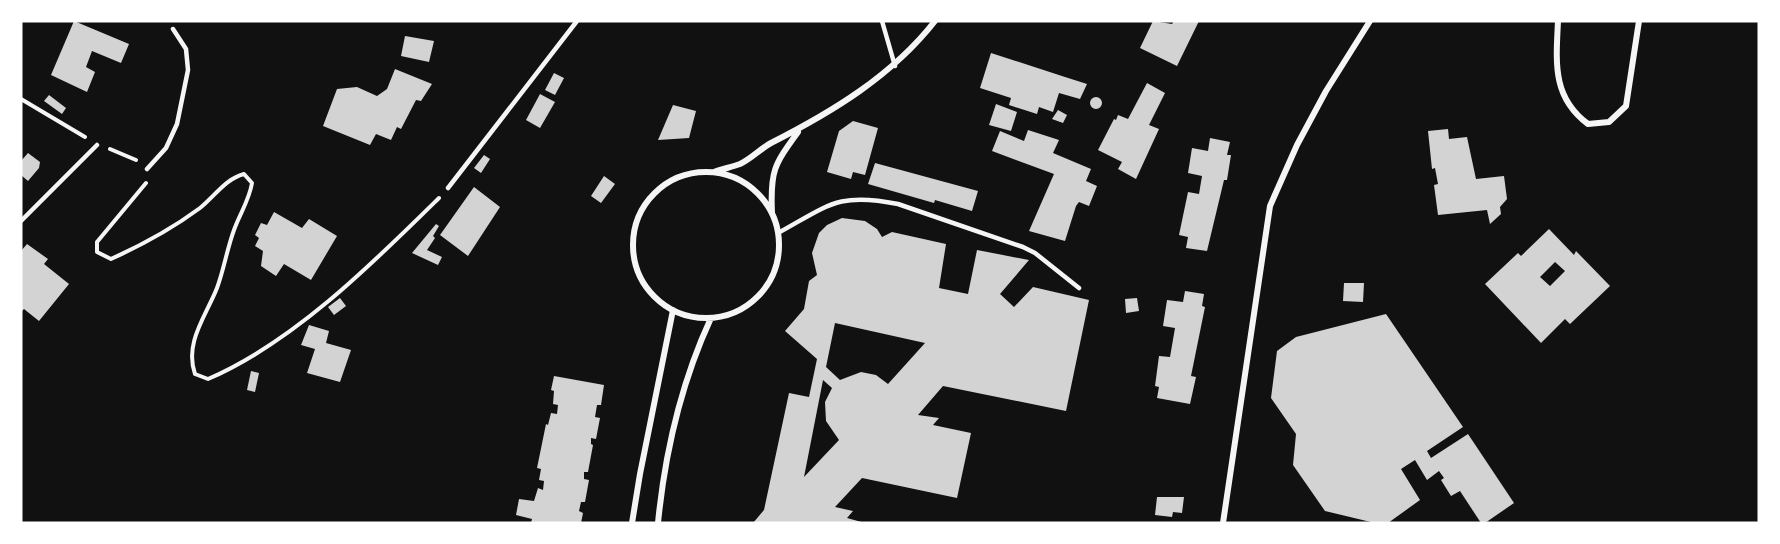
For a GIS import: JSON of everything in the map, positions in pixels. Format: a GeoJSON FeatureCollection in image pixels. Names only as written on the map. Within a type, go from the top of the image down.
{"type":"FeatureCollection","features":[{"type":"Feature","properties":{"kind":"street"},"geometry":{"type":"LineString","coordinates":[[799,131],[776,161],[770,183],[772,213],[778,233],[776,263],[763,290],[740,309],[711,318],[692,316],[673,310],[647,288],[634,258],[636,224],[647,202],[665,184],[688,174],[713,172],[741,163],[769,144],[799,131],[895,66],[935,21]]}},
{"type":"Feature","properties":{"kind":"street"},"geometry":{"type":"LineString","coordinates":[[1223,523],[1270,206],[1297,145],[1326,91],[1370,21]]}},
{"type":"Feature","properties":{"kind":"street"},"geometry":{"type":"LineString","coordinates":[[1558,21],[1556,54],[1560,92],[1572,112],[1588,124],[1609,122],[1626,106],[1640,21]]}},
{"type":"Feature","properties":{"kind":"street"},"geometry":{"type":"LineString","coordinates":[[713,172],[745,183],[760,196],[772,213]]}},
{"type":"Feature","properties":{"kind":"street"},"geometry":{"type":"LineString","coordinates":[[632,523],[673,310]]}},
{"type":"Feature","properties":{"kind":"street"},"geometry":{"type":"LineString","coordinates":[[658,523],[664,472],[680,397],[711,318]]}},
{"type":"Feature","properties":{"kind":"lane"},"geometry":{"type":"LineString","coordinates":[[448,188],[577,21]]}},
{"type":"Feature","properties":{"kind":"lane"},"geometry":{"type":"LineString","coordinates":[[882,21],[895,66]]}},
{"type":"Feature","properties":{"kind":"lane"},"geometry":{"type":"LineString","coordinates":[[147,169],[166,148],[177,124],[188,69],[186,49],[173,29]]}},
{"type":"Feature","properties":{"kind":"lane"},"geometry":{"type":"LineString","coordinates":[[21,221],[97,145]]}},
{"type":"Feature","properties":{"kind":"lane"},"geometry":{"type":"LineString","coordinates":[[778,233],[839,201],[858,198],[879,200],[898,204],[1035,252],[1079,288]]}},
{"type":"Feature","properties":{"kind":"path"},"geometry":{"type":"LineString","coordinates":[[21,99],[97,145],[133,157],[147,169],[146,186],[96,242],[97,252],[111,259],[143,244],[201,207],[233,177],[244,174],[252,183],[250,197],[234,229],[217,288],[196,333],[190,360],[195,374],[208,379],[236,367],[313,312],[374,262],[448,188]]}},
{"type":"Feature","properties":{"kind":"building"},"geometry":{"type":"Polygon","coordinates":[[[74,21],[129,44],[121,63],[92,51],[86,67],[95,72],[87,92],[51,75],[74,21]]]}},
{"type":"Feature","properties":{"kind":"building"},"geometry":{"type":"Polygon","coordinates":[[[1153,21],[1172,24],[1174,21],[1199,21],[1177,66],[1140,48],[1153,21]]]}},
{"type":"Feature","properties":{"kind":"building"},"geometry":{"type":"Polygon","coordinates":[[[405,36],[434,41],[429,62],[401,56],[405,36]]]}},
{"type":"Feature","properties":{"kind":"building"},"geometry":{"type":"Polygon","coordinates":[[[991,53],[1087,84],[1080,99],[1059,93],[1053,112],[1039,107],[1037,114],[1009,105],[1011,98],[980,88],[991,53]]]}},
{"type":"Feature","properties":{"kind":"building"},"geometry":{"type":"Polygon","coordinates":[[[395,69],[432,84],[421,101],[416,100],[401,129],[397,127],[391,140],[376,134],[370,145],[323,126],[337,89],[357,87],[377,96],[387,89],[395,69]]]}},
{"type":"Feature","properties":{"kind":"building"},"geometry":{"type":"Polygon","coordinates":[[[554,73],[564,78],[555,95],[545,90],[554,73]]]}},
{"type":"Feature","properties":{"kind":"building"},"geometry":{"type":"Polygon","coordinates":[[[1147,83],[1165,93],[1149,125],[1159,129],[1136,179],[1118,169],[1122,162],[1098,150],[1114,119],[1116,120],[1118,115],[1128,119],[1147,83]]]}},
{"type":"Feature","properties":{"kind":"building"},"geometry":{"type":"Polygon","coordinates":[[[540,94],[555,102],[540,128],[526,120],[540,94]]]}},
{"type":"Feature","properties":{"kind":"building"},"geometry":{"type":"Polygon","coordinates":[[[49,95],[66,108],[62,114],[44,101],[49,95]]]}},
{"type":"Feature","properties":{"kind":"building"},"geometry":{"type":"Polygon","coordinates":[[[1098,97],[1102,103],[1098,109],[1094,109],[1090,101],[1098,97]]]}},
{"type":"Feature","properties":{"kind":"building"},"geometry":{"type":"Polygon","coordinates":[[[996,104],[1017,112],[1011,131],[989,125],[996,104]]]}},
{"type":"Feature","properties":{"kind":"building"},"geometry":{"type":"Polygon","coordinates":[[[673,105],[696,111],[689,138],[658,140],[673,105]]]}},
{"type":"Feature","properties":{"kind":"building"},"geometry":{"type":"Polygon","coordinates":[[[1058,110],[1067,115],[1063,123],[1052,119],[1058,110]]]}},
{"type":"Feature","properties":{"kind":"building"},"geometry":{"type":"Polygon","coordinates":[[[853,121],[878,128],[865,175],[853,172],[851,179],[827,172],[839,131],[853,121]]]}},
{"type":"Feature","properties":{"kind":"building"},"geometry":{"type":"Polygon","coordinates":[[[1448,129],[1449,139],[1467,137],[1476,179],[1504,176],[1507,199],[1500,207],[1501,214],[1490,224],[1487,210],[1438,215],[1434,185],[1438,184],[1435,168],[1432,169],[1428,131],[1448,129]]]}},
{"type":"Feature","properties":{"kind":"building"},"geometry":{"type":"Polygon","coordinates":[[[1028,130],[1059,140],[1053,153],[1091,169],[1086,181],[1097,186],[1089,206],[1079,202],[1076,206],[1065,241],[1029,231],[1054,174],[992,151],[1000,131],[1024,141],[1028,130]]]}},
{"type":"Feature","properties":{"kind":"building"},"geometry":{"type":"Polygon","coordinates":[[[1210,138],[1230,142],[1227,155],[1231,155],[1227,180],[1224,180],[1207,251],[1186,248],[1188,237],[1179,235],[1188,192],[1199,194],[1202,176],[1188,173],[1192,148],[1208,151],[1210,138]]]}},
{"type":"Feature","properties":{"kind":"building"},"geometry":{"type":"Polygon","coordinates":[[[28,153],[40,162],[39,168],[28,181],[21,175],[21,161],[28,153]]]}},
{"type":"Feature","properties":{"kind":"building"},"geometry":{"type":"Polygon","coordinates":[[[484,155],[490,159],[481,173],[474,168],[484,155]]]}},
{"type":"Feature","properties":{"kind":"building"},"geometry":{"type":"Polygon","coordinates":[[[875,163],[978,191],[972,211],[935,200],[934,203],[868,184],[875,163]]]}},
{"type":"Feature","properties":{"kind":"building"},"geometry":{"type":"Polygon","coordinates":[[[604,176],[615,184],[601,203],[591,196],[604,176]]]}},
{"type":"Feature","properties":{"kind":"building"},"geometry":{"type":"Polygon","coordinates":[[[474,187],[500,207],[468,256],[440,235],[474,187]]]}},
{"type":"Feature","properties":{"kind":"building"},"geometry":{"type":"Polygon","coordinates":[[[274,212],[302,228],[309,219],[337,236],[311,280],[284,264],[276,276],[261,266],[263,251],[255,246],[259,238],[255,235],[261,223],[267,225],[274,212]]]}},
{"type":"Feature","properties":{"kind":"building"},"geometry":{"type":"Polygon","coordinates":[[[842,218],[865,221],[877,229],[882,237],[892,232],[946,244],[939,288],[968,294],[977,250],[1029,260],[1000,294],[1014,307],[1033,287],[1089,300],[1066,411],[943,386],[918,415],[939,418],[933,425],[971,433],[957,498],[862,478],[835,507],[853,511],[847,518],[865,523],[753,523],[764,510],[789,393],[809,397],[817,359],[785,331],[804,309],[809,281],[817,275],[812,253],[819,233],[827,225],[842,218]],[[835,323],[826,367],[840,380],[861,372],[876,375],[888,384],[925,343],[835,323]],[[823,380],[804,477],[839,440],[826,421],[825,402],[832,388],[823,380]]]}},
{"type":"Feature","properties":{"kind":"building"},"geometry":{"type":"Polygon","coordinates":[[[436,224],[439,226],[433,236],[435,238],[427,250],[442,257],[438,265],[412,253],[436,224]]]}},
{"type":"Feature","properties":{"kind":"building"},"geometry":{"type":"Polygon","coordinates":[[[1549,229],[1574,255],[1576,251],[1610,286],[1570,324],[1565,319],[1541,343],[1485,284],[1518,253],[1521,256],[1549,229]],[[1555,262],[1540,277],[1550,286],[1565,271],[1555,262]]]}},
{"type":"Feature","properties":{"kind":"building"},"geometry":{"type":"Polygon","coordinates":[[[27,244],[48,259],[44,264],[69,284],[39,321],[24,309],[21,312],[21,251],[27,244]]]}},
{"type":"Feature","properties":{"kind":"building"},"geometry":{"type":"Polygon","coordinates":[[[1344,283],[1364,283],[1363,302],[1343,301],[1344,283]]]}},
{"type":"Feature","properties":{"kind":"building"},"geometry":{"type":"Polygon","coordinates":[[[1185,291],[1204,294],[1202,306],[1205,307],[1191,376],[1196,377],[1190,404],[1157,398],[1159,387],[1155,386],[1159,356],[1170,357],[1175,328],[1163,326],[1167,300],[1183,302],[1185,291]]]}},
{"type":"Feature","properties":{"kind":"building"},"geometry":{"type":"Polygon","coordinates":[[[340,298],[346,306],[334,315],[328,307],[340,298]]]}},
{"type":"Feature","properties":{"kind":"building"},"geometry":{"type":"Polygon","coordinates":[[[1137,298],[1139,311],[1126,313],[1125,299],[1137,298]]]}},
{"type":"Feature","properties":{"kind":"building"},"geometry":{"type":"Polygon","coordinates":[[[1386,314],[1463,427],[1427,451],[1431,458],[1468,434],[1514,503],[1485,523],[1481,523],[1460,491],[1451,496],[1441,480],[1444,478],[1439,471],[1427,480],[1415,460],[1401,469],[1420,500],[1388,523],[1375,523],[1325,511],[1293,465],[1296,434],[1271,398],[1277,351],[1296,337],[1386,314]]]}},
{"type":"Feature","properties":{"kind":"building"},"geometry":{"type":"Polygon","coordinates":[[[309,325],[329,331],[326,343],[351,350],[340,382],[307,373],[315,349],[301,345],[309,325]]]}},
{"type":"Feature","properties":{"kind":"building"},"geometry":{"type":"Polygon","coordinates":[[[251,371],[259,373],[255,392],[247,390],[251,371]]]}},
{"type":"Feature","properties":{"kind":"building"},"geometry":{"type":"Polygon","coordinates":[[[554,376],[604,385],[601,405],[597,405],[595,417],[600,418],[596,439],[591,438],[593,445],[588,472],[584,472],[584,479],[589,480],[585,502],[581,502],[579,511],[583,513],[581,523],[531,523],[532,519],[516,515],[519,499],[534,501],[538,488],[543,490],[544,481],[539,480],[541,469],[537,468],[546,424],[548,425],[551,413],[557,414],[558,405],[553,404],[554,391],[551,390],[554,376]]]}},
{"type":"Feature","properties":{"kind":"building"},"geometry":{"type":"Polygon","coordinates":[[[1157,497],[1184,497],[1182,513],[1173,512],[1172,517],[1155,515],[1157,497]]]}}]}
